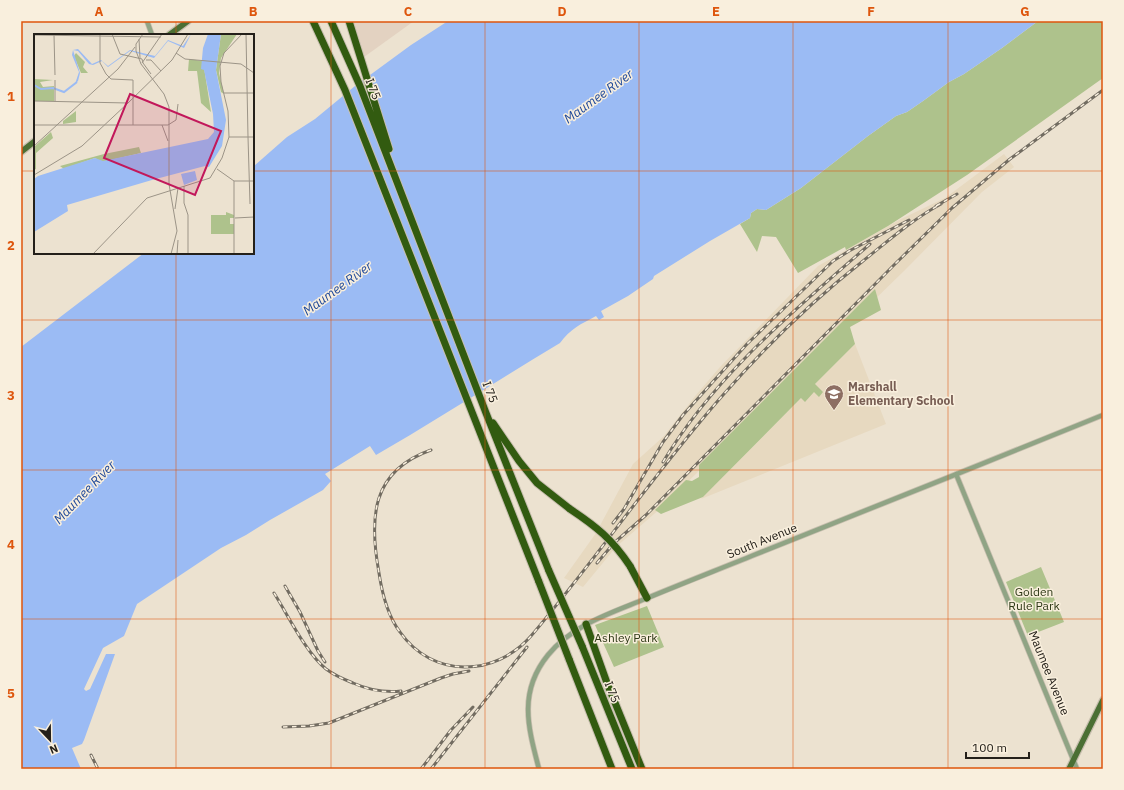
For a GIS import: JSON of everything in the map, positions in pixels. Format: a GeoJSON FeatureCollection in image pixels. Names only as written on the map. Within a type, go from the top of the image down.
{"type":"FeatureCollection","features":[{"type":"Feature","properties":{"kind":"highway","name":"I 75"},"geometry":{"type":"LineString","coordinates":[[313,21],[333,62],[366,142],[612,769]]}},
{"type":"Feature","properties":{"kind":"highway","name":"I 75"},"geometry":{"type":"LineString","coordinates":[[331,21],[360,86],[549,571],[582,646],[632,769]]}},
{"type":"Feature","properties":{"kind":"highway"},"geometry":{"type":"LineString","coordinates":[[349,21],[406,203]]}},
{"type":"Feature","properties":{"kind":"highway"},"geometry":{"type":"LineString","coordinates":[[486,412],[519,461],[537,483],[606,535],[619,550],[630,566],[647,598]]}},
{"type":"Feature","properties":{"kind":"highway"},"geometry":{"type":"LineString","coordinates":[[586,624],[607,683],[642,769]]}},
{"type":"Feature","properties":{"kind":"main road"},"geometry":{"type":"LineString","coordinates":[[170,34],[188,21]]}},
{"type":"Feature","properties":{"kind":"main road"},"geometry":{"type":"LineString","coordinates":[[21,152],[34,142]]}},
{"type":"Feature","properties":{"kind":"main road"},"geometry":{"type":"LineString","coordinates":[[1069,769],[1103,700]]}},
{"type":"Feature","properties":{"kind":"street"},"geometry":{"type":"LineString","coordinates":[[147,21],[152,34]]}},
{"type":"Feature","properties":{"kind":"street","name":"South Avenue"},"geometry":{"type":"LineString","coordinates":[[539,769],[529,735],[527,712],[531,686],[538,669],[547,656],[563,640],[586,624],[647,598],[1103,415]]}},
{"type":"Feature","properties":{"kind":"street","name":"Maumee Avenue"},"geometry":{"type":"LineString","coordinates":[[956,474],[1077,769]]}},
{"type":"Feature","properties":{"kind":"shaded area"},"geometry":{"type":"Polygon","coordinates":[[[353,21],[414,21],[364,57],[353,21]]]}},
{"type":"Feature","properties":{"kind":"shaded area"},"geometry":{"type":"Polygon","coordinates":[[[1004,154],[1014,167],[982,192],[905,270],[661,508],[616,547],[583,587],[564,578],[596,533],[633,464],[664,436],[720,367],[818,266],[899,220],[945,198],[1004,154]]]}},
{"type":"Feature","properties":{"kind":"shaded area","name":"Marshall Elementary School"},"geometry":{"type":"Polygon","coordinates":[[[855,344],[886,424],[701,499],[815,384],[855,344]]]}},
{"type":"Feature","properties":{"kind":"green space"},"geometry":{"type":"Polygon","coordinates":[[[1038,21],[1103,21],[1103,78],[967,175],[888,226],[846,250],[845,247],[798,273],[776,237],[762,236],[757,252],[740,224],[750,218],[751,213],[757,209],[766,210],[801,188],[896,116],[907,112],[949,82],[964,74],[1038,21]]]}},
{"type":"Feature","properties":{"kind":"green space"},"geometry":{"type":"Polygon","coordinates":[[[875,289],[881,310],[850,327],[855,344],[815,384],[823,392],[819,397],[814,392],[805,402],[801,398],[703,497],[661,514],[655,510],[686,480],[692,481],[699,477],[699,465],[875,289]]]}},
{"type":"Feature","properties":{"kind":"green space","name":"Golden Rule Park"},"geometry":{"type":"Polygon","coordinates":[[[1041,567],[1064,622],[1028,636],[1006,582],[1041,567]]]}},
{"type":"Feature","properties":{"kind":"green space","name":"Ashley Park"},"geometry":{"type":"Polygon","coordinates":[[[647,606],[664,647],[614,667],[595,625],[647,606]]]}},
{"type":"Feature","properties":{"kind":"water","name":"Maumee River"},"geometry":{"type":"Polygon","coordinates":[[[448,21],[1038,21],[964,74],[949,82],[907,112],[896,116],[801,188],[766,210],[757,209],[751,213],[750,218],[710,241],[654,276],[653,279],[628,296],[601,311],[604,317],[599,320],[596,316],[581,324],[572,330],[560,343],[376,455],[370,446],[325,474],[331,481],[323,490],[221,548],[137,604],[124,636],[103,648],[84,689],[86,691],[90,689],[106,654],[115,654],[84,740],[82,744],[72,748],[81,769],[21,769],[21,347],[143,254],[254,254],[254,166],[287,137],[315,119],[355,86],[411,45],[448,21]]]}},
{"type":"Feature","properties":{"kind":"railway"},"geometry":{"type":"LineString","coordinates":[[597,563],[614,543],[646,515],[952,208],[1010,159],[1103,90]]}},
{"type":"Feature","properties":{"kind":"railway"},"geometry":{"type":"LineString","coordinates":[[936,206],[957,194]]}},
{"type":"Feature","properties":{"kind":"railway"},"geometry":{"type":"LineString","coordinates":[[431,450],[411,459],[396,470],[386,484],[379,499],[375,515],[374,534],[380,581],[388,611],[395,625],[414,647],[429,658],[446,665],[464,667],[482,665],[500,659],[516,650],[531,636],[698,424],[739,377],[773,342],[844,276],[911,223],[941,204]]}},
{"type":"Feature","properties":{"kind":"railway"},"geometry":{"type":"LineString","coordinates":[[613,523],[624,509],[663,442],[683,415],[747,344],[833,261],[849,251],[909,220]]}},
{"type":"Feature","properties":{"kind":"railway"},"geometry":{"type":"LineString","coordinates":[[663,462],[684,430],[732,372],[785,319],[870,244]]}},
{"type":"Feature","properties":{"kind":"railway"},"geometry":{"type":"LineString","coordinates":[[285,586],[325,662]]}},
{"type":"Feature","properties":{"kind":"railway"},"geometry":{"type":"LineString","coordinates":[[274,593],[304,644],[326,669],[342,678],[365,687],[382,691],[401,691]]}},
{"type":"Feature","properties":{"kind":"railway"},"geometry":{"type":"LineString","coordinates":[[431,769],[527,647]]}},
{"type":"Feature","properties":{"kind":"railway"},"geometry":{"type":"LineString","coordinates":[[283,727],[309,726],[329,723],[441,678],[469,671]]}},
{"type":"Feature","properties":{"kind":"railway"},"geometry":{"type":"LineString","coordinates":[[421,769],[451,730],[473,707]]}},
{"type":"Feature","properties":{"kind":"railway"},"geometry":{"type":"LineString","coordinates":[[91,755],[98,769]]}},
{"type":"Feature","properties":{"kind":"place","name":"Marshall Elementary School"},"geometry":{"type":"Point","coordinates":[834,411]}}]}
